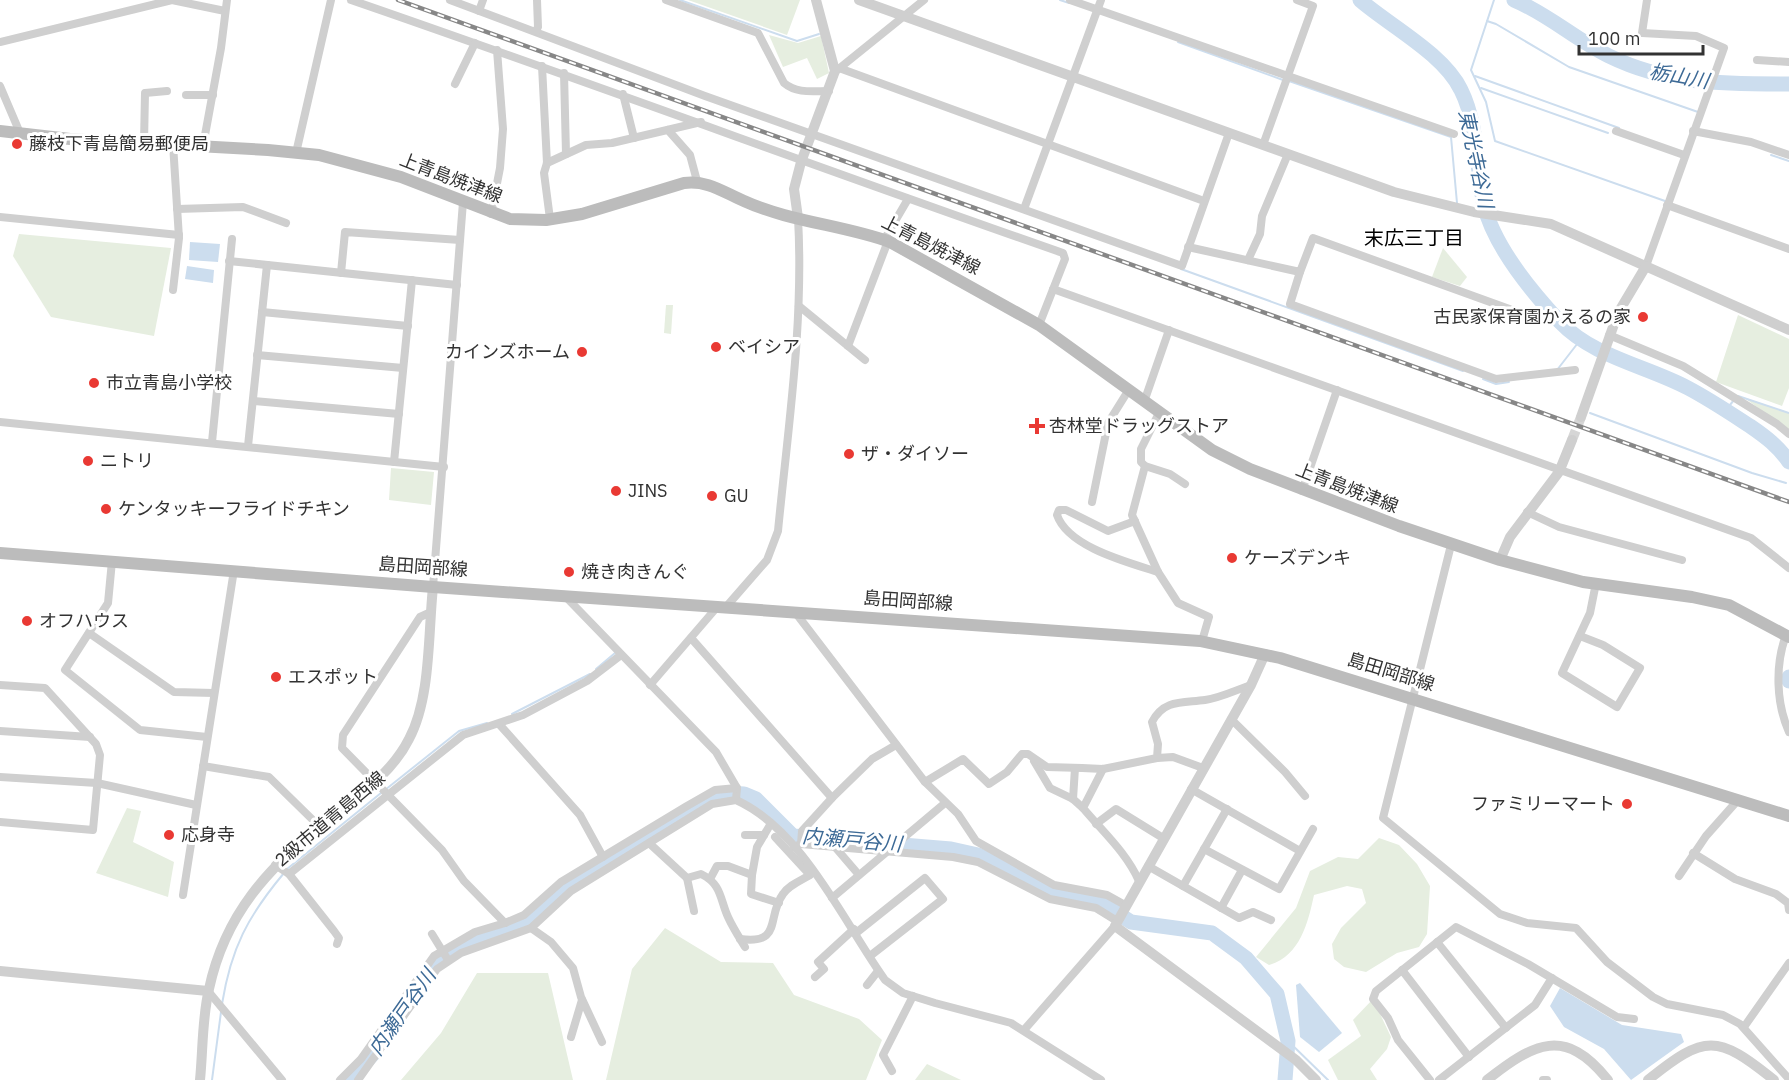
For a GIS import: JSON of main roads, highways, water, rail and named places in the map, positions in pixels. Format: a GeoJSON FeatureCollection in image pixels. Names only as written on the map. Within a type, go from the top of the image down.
{"type":"FeatureCollection","features":[{"type":"Feature","properties":{"kind":"main road","name":"上青島焼津線"},"geometry":{"type":"LineString","coordinates":[[0,131],[70,140],[173,144],[319,155],[401,177],[491,214],[510,219],[550,219],[582,214],[684,183],[709,184],[751,204],[798,218],[866,233],[886,241],[976,288],[1039,325],[1212,450],[1302,491],[1451,545],[1500,560],[1596,583],[1692,597],[1729,605],[1788,636]]}},
{"type":"Feature","properties":{"kind":"main road","name":"島田岡部線"},"geometry":{"type":"LineString","coordinates":[[0,553],[433,587],[564,594],[1202,641],[1265,654],[1415,698],[1789,816]]}},
{"type":"Feature","properties":{"kind":"water"},"geometry":{"type":"Polygon","coordinates":[[[190,242],[220,244],[218,262],[189,260],[190,242]]]}},
{"type":"Feature","properties":{"kind":"water"},"geometry":{"type":"Polygon","coordinates":[[[187,266],[214,270],[213,283],[185,279],[187,266]]]}},
{"type":"Feature","properties":{"kind":"water"},"geometry":{"type":"Polygon","coordinates":[[[1300,983],[1342,1033],[1319,1052],[1300,1037],[1296,985],[1300,983]]]}},
{"type":"Feature","properties":{"kind":"water"},"geometry":{"type":"Polygon","coordinates":[[[1560,988],[1622,1025],[1681,1034],[1684,1042],[1631,1080],[1604,1049],[1564,1027],[1550,1006],[1560,988]]]}},
{"type":"Feature","properties":{"kind":"waterway"},"geometry":{"type":"LineString","coordinates":[[680,0],[797,41],[819,34]]}},
{"type":"Feature","properties":{"kind":"waterway"},"geometry":{"type":"LineString","coordinates":[[1060,0],[1069,3]]}},
{"type":"Feature","properties":{"kind":"waterway","name":"東光寺谷川"},"geometry":{"type":"LineString","coordinates":[[1360,0],[1415,41],[1442,64],[1453,77],[1467,103],[1471,117],[1481,191],[1489,221],[1515,268],[1560,322],[1588,344],[1672,380],[1712,401],[1766,438],[1781,451],[1789,462]]}},
{"type":"Feature","properties":{"kind":"waterway"},"geometry":{"type":"LineString","coordinates":[[1494,0],[1471,70],[1486,102],[1495,141],[1665,201]]}},
{"type":"Feature","properties":{"kind":"waterway","name":"栃山川"},"geometry":{"type":"LineString","coordinates":[[1514,0],[1539,12],[1609,56],[1653,73],[1719,83],[1789,84]]}},
{"type":"Feature","properties":{"kind":"waterway"},"geometry":{"type":"LineString","coordinates":[[1487,21],[1569,67],[1698,112]]}},
{"type":"Feature","properties":{"kind":"waterway"},"geometry":{"type":"LineString","coordinates":[[1178,42],[1283,80]]}},
{"type":"Feature","properties":{"kind":"waterway"},"geometry":{"type":"LineString","coordinates":[[1475,76],[1619,128]]}},
{"type":"Feature","properties":{"kind":"waterway"},"geometry":{"type":"LineString","coordinates":[[1289,81],[1451,137],[1457,203]]}},
{"type":"Feature","properties":{"kind":"waterway"},"geometry":{"type":"LineString","coordinates":[[1481,88],[1608,133]]}},
{"type":"Feature","properties":{"kind":"waterway"},"geometry":{"type":"LineString","coordinates":[[1771,155],[1789,161]]}},
{"type":"Feature","properties":{"kind":"waterway"},"geometry":{"type":"LineString","coordinates":[[1181,269],[1463,371]]}},
{"type":"Feature","properties":{"kind":"waterway"},"geometry":{"type":"LineString","coordinates":[[1557,370],[1581,339]]}},
{"type":"Feature","properties":{"kind":"waterway"},"geometry":{"type":"LineString","coordinates":[[1483,379],[1496,384],[1509,382]]}},
{"type":"Feature","properties":{"kind":"waterway"},"geometry":{"type":"LineString","coordinates":[[1738,396],[1789,413]]}},
{"type":"Feature","properties":{"kind":"waterway"},"geometry":{"type":"LineString","coordinates":[[1725,411],[1734,400]]}},
{"type":"Feature","properties":{"kind":"waterway"},"geometry":{"type":"LineString","coordinates":[[1590,413],[1752,473],[1786,483]]}},
{"type":"Feature","properties":{"kind":"waterway"},"geometry":{"type":"LineString","coordinates":[[596,669],[615,653]]}},
{"type":"Feature","properties":{"kind":"waterway"},"geometry":{"type":"LineString","coordinates":[[512,714],[590,674]]}},
{"type":"Feature","properties":{"kind":"waterway"},"geometry":{"type":"LineString","coordinates":[[385,790],[459,731],[487,723]]}},
{"type":"Feature","properties":{"kind":"waterway"},"geometry":{"type":"LineString","coordinates":[[287,869],[381,793]]}},
{"type":"Feature","properties":{"kind":"waterway","name":"内瀬戸谷川"},"geometry":{"type":"LineString","coordinates":[[389,1031],[426,974],[440,959],[477,937],[530,919],[566,888],[712,797],[727,793],[744,794],[756,799],[793,836],[951,849],[978,855],[1061,895],[1090,899],[1105,905],[1131,922],[1212,933],[1246,958],[1277,994],[1288,1041],[1285,1080]]}},
{"type":"Feature","properties":{"kind":"waterway"},"geometry":{"type":"LineString","coordinates":[[222,1004],[230,966],[243,934],[260,904],[284,873]]}},
{"type":"Feature","properties":{"kind":"waterway"},"geometry":{"type":"LineString","coordinates":[[212,1080],[221,1012]]}},
{"type":"Feature","properties":{"kind":"waterway"},"geometry":{"type":"LineString","coordinates":[[1288,1041],[1328,1080]]}},
{"type":"Feature","properties":{"kind":"waterway","name":"内瀬戸谷川"},"geometry":{"type":"LineString","coordinates":[[349,1080],[374,1053]]}},
{"type":"Feature","properties":{"kind":"tunnel"},"geometry":{"type":"LineString","coordinates":[[1572,440],[1581,417]]}},
{"type":"Feature","properties":{"kind":"railway"},"geometry":{"type":"LineString","coordinates":[[398,0],[1789,502]]}},
{"type":"Feature","properties":{"kind":"place","name":"藤枝下青島簡易郵便局"},"geometry":{"type":"Point","coordinates":[17,144]}},
{"type":"Feature","properties":{"kind":"place","name":"古民家保育園かえるの家"},"geometry":{"type":"Point","coordinates":[1643,317]}},
{"type":"Feature","properties":{"kind":"place","name":"ベイシア"},"geometry":{"type":"Point","coordinates":[716,347]}},
{"type":"Feature","properties":{"kind":"place","name":"カインズホーム"},"geometry":{"type":"Point","coordinates":[582,352]}},
{"type":"Feature","properties":{"kind":"place","name":"市立青島小学校"},"geometry":{"type":"Point","coordinates":[94,383]}},
{"type":"Feature","properties":{"kind":"place","name":"杏林堂ドラッグストア"},"geometry":{"type":"Point","coordinates":[1037,426]}},
{"type":"Feature","properties":{"kind":"place","name":"ザ・ダイソー"},"geometry":{"type":"Point","coordinates":[849,454]}},
{"type":"Feature","properties":{"kind":"place","name":"ニトリ"},"geometry":{"type":"Point","coordinates":[88,461]}},
{"type":"Feature","properties":{"kind":"place","name":"JINS"},"geometry":{"type":"Point","coordinates":[616,491]}},
{"type":"Feature","properties":{"kind":"place","name":"GU"},"geometry":{"type":"Point","coordinates":[712,496]}},
{"type":"Feature","properties":{"kind":"place","name":"ケンタッキーフライドチキン"},"geometry":{"type":"Point","coordinates":[106,509]}},
{"type":"Feature","properties":{"kind":"place","name":"ケーズデンキ"},"geometry":{"type":"Point","coordinates":[1232,558]}},
{"type":"Feature","properties":{"kind":"place","name":"焼き肉きんぐ"},"geometry":{"type":"Point","coordinates":[569,572]}},
{"type":"Feature","properties":{"kind":"place","name":"オフハウス"},"geometry":{"type":"Point","coordinates":[27,621]}},
{"type":"Feature","properties":{"kind":"place","name":"エスポット"},"geometry":{"type":"Point","coordinates":[276,677]}},
{"type":"Feature","properties":{"kind":"place","name":"ファミリーマート"},"geometry":{"type":"Point","coordinates":[1627,804]}},
{"type":"Feature","properties":{"kind":"place","name":"応身寺"},"geometry":{"type":"Point","coordinates":[169,835]}},
{"type":"Feature","properties":{"kind":"district","name":"末広三丁目"},"geometry":{"type":"Point","coordinates":[1414,238]}}]}
